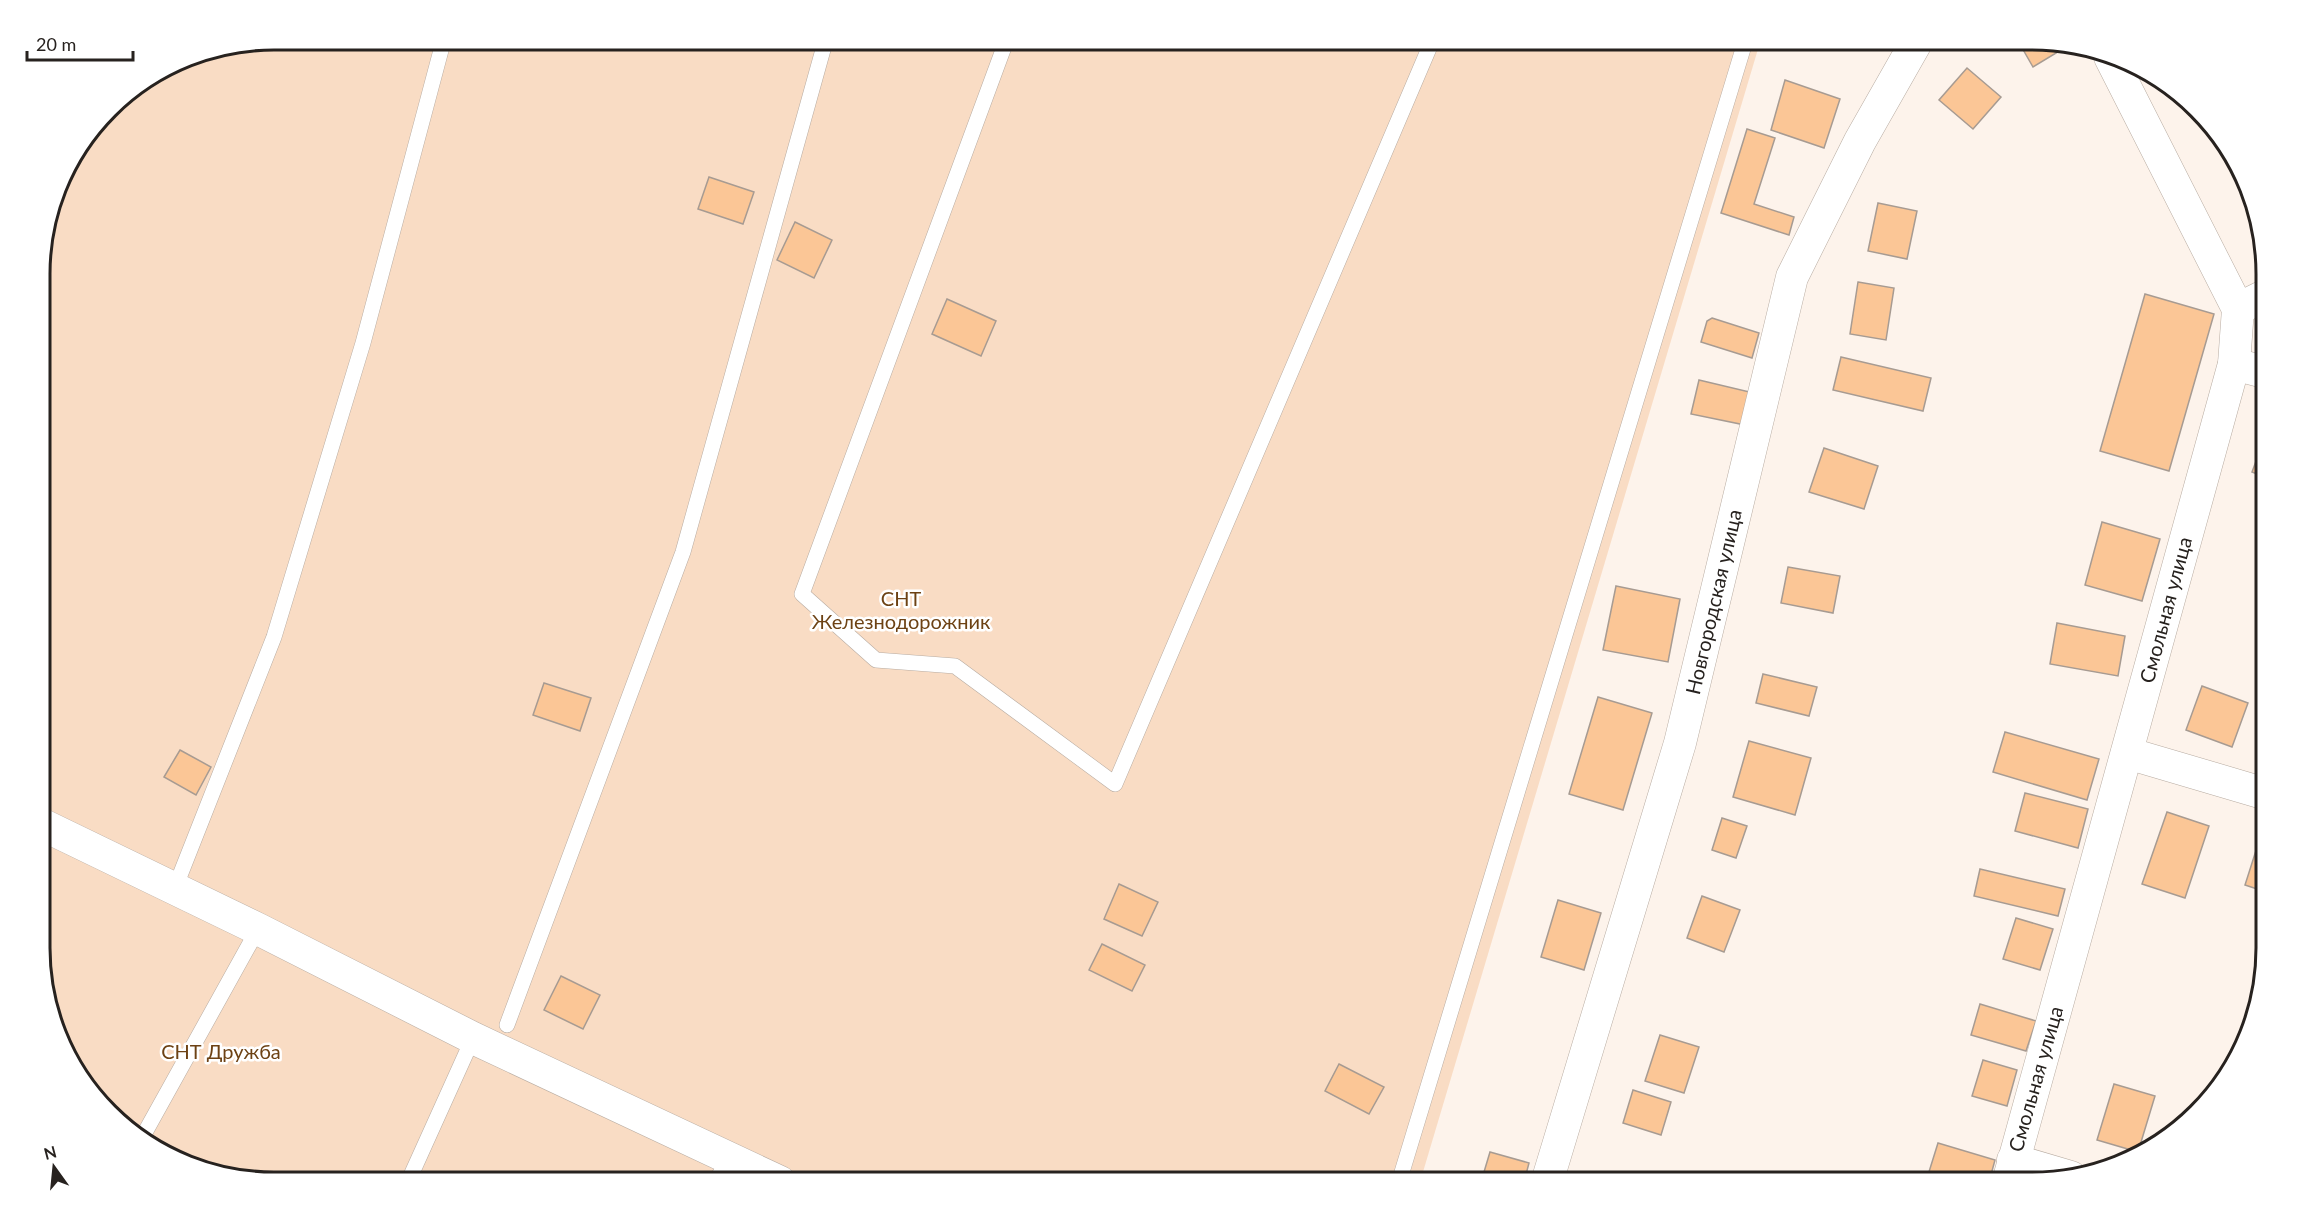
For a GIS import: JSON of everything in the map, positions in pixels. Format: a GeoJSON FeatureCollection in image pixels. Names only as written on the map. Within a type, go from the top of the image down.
{"type":"FeatureCollection","features":[{"type":"Feature","properties":{"kind":"street","name":"Новгородская улица"},"geometry":{"type":"LineString","coordinates":[[1550,1172],[1680,743],[1792,277],[1860,141],[1912,50]]}},
{"type":"Feature","properties":{"kind":"street","name":"Смольная улица"},"geometry":{"type":"LineString","coordinates":[[2011,1171],[2251,302],[2115,66]]}},
{"type":"Feature","properties":{"kind":"street"},"geometry":{"type":"LineString","coordinates":[[2234,364],[2256,370]]}},
{"type":"Feature","properties":{"kind":"street"},"geometry":{"type":"LineString","coordinates":[[2127,753],[2256,791]]}},
{"type":"Feature","properties":{"kind":"street"},"geometry":{"type":"LineString","coordinates":[[50,836],[175,888],[258,929],[473,1038],[723,1170]]}},
{"type":"Feature","properties":{"kind":"lane"},"geometry":{"type":"LineString","coordinates":[[175,888],[274,637],[363,342],[441,50]]}},
{"type":"Feature","properties":{"kind":"lane"},"geometry":{"type":"LineString","coordinates":[[507,1024],[683,552],[823,50]]}},
{"type":"Feature","properties":{"kind":"lane"},"geometry":{"type":"LineString","coordinates":[[1003,50],[802,594],[876,660],[956,666],[1115,784],[1427,50]]}},
{"type":"Feature","properties":{"kind":"lane"},"geometry":{"type":"LineString","coordinates":[[1401,1172],[1743,50]]}},
{"type":"Feature","properties":{"kind":"lane"},"geometry":{"type":"LineString","coordinates":[[146,1131],[258,929]]}},
{"type":"Feature","properties":{"kind":"lane"},"geometry":{"type":"LineString","coordinates":[[413,1172],[473,1038]]}},
{"type":"Feature","properties":{"kind":"green space","name":"СНТ Железнодорожник"},"geometry":{"type":"Polygon","coordinates":[[[259,50],[1758,50],[1423,1172],[274,1172],[245,1170],[202,1160],[149,1134],[115,1106],[87,1072],[61,1019],[50,962],[50,259],[61,202],[87,149],[115,115],[149,87],[202,61],[259,50]]]}},
{"type":"Feature","properties":{"kind":"building"},"geometry":{"type":"Polygon","coordinates":[[[2023,50],[2059,51],[2033,67],[2023,50]]]}},
{"type":"Feature","properties":{"kind":"building"},"geometry":{"type":"Polygon","coordinates":[[[1967,68],[2001,97],[1973,129],[1939,100],[1967,68]]]}},
{"type":"Feature","properties":{"kind":"building"},"geometry":{"type":"Polygon","coordinates":[[[1785,80],[1840,99],[1824,148],[1771,130],[1785,80]]]}},
{"type":"Feature","properties":{"kind":"building"},"geometry":{"type":"Polygon","coordinates":[[[1747,129],[1775,138],[1754,204],[1794,217],[1789,235],[1721,213],[1747,129]]]}},
{"type":"Feature","properties":{"kind":"building"},"geometry":{"type":"Polygon","coordinates":[[[709,177],[754,192],[743,224],[698,209],[709,177]]]}},
{"type":"Feature","properties":{"kind":"building"},"geometry":{"type":"Polygon","coordinates":[[[1878,203],[1917,211],[1907,259],[1868,251],[1878,203]]]}},
{"type":"Feature","properties":{"kind":"building"},"geometry":{"type":"Polygon","coordinates":[[[795,222],[832,240],[814,278],[777,260],[795,222]]]}},
{"type":"Feature","properties":{"kind":"building"},"geometry":{"type":"Polygon","coordinates":[[[1858,282],[1894,288],[1886,340],[1850,334],[1858,282]]]}},
{"type":"Feature","properties":{"kind":"building"},"geometry":{"type":"Polygon","coordinates":[[[2145,294],[2214,314],[2169,471],[2100,451],[2145,294]]]}},
{"type":"Feature","properties":{"kind":"building"},"geometry":{"type":"Polygon","coordinates":[[[947,299],[996,321],[981,356],[932,334],[947,299]]]}},
{"type":"Feature","properties":{"kind":"building"},"geometry":{"type":"Polygon","coordinates":[[[1712,318],[1759,333],[1752,358],[1701,342],[1707,321],[1712,318]]]}},
{"type":"Feature","properties":{"kind":"building"},"geometry":{"type":"Polygon","coordinates":[[[1841,357],[1931,378],[1923,411],[1833,390],[1841,357]]]}},
{"type":"Feature","properties":{"kind":"building"},"geometry":{"type":"Polygon","coordinates":[[[1699,380],[1758,394],[1750,426],[1691,414],[1699,380]]]}},
{"type":"Feature","properties":{"kind":"building"},"geometry":{"type":"Polygon","coordinates":[[[1824,448],[1878,466],[1864,509],[1809,492],[1824,448]]]}},
{"type":"Feature","properties":{"kind":"building"},"geometry":{"type":"Polygon","coordinates":[[[2256,461],[2256,474],[2252,472],[2256,461]]]}},
{"type":"Feature","properties":{"kind":"building"},"geometry":{"type":"Polygon","coordinates":[[[2102,522],[2160,539],[2142,601],[2085,585],[2102,522]]]}},
{"type":"Feature","properties":{"kind":"building"},"geometry":{"type":"Polygon","coordinates":[[[1788,567],[1840,576],[1833,613],[1781,603],[1788,567]]]}},
{"type":"Feature","properties":{"kind":"building"},"geometry":{"type":"Polygon","coordinates":[[[1616,586],[1680,599],[1668,662],[1603,650],[1616,586]]]}},
{"type":"Feature","properties":{"kind":"building"},"geometry":{"type":"Polygon","coordinates":[[[2057,623],[2125,636],[2118,676],[2050,664],[2057,623]]]}},
{"type":"Feature","properties":{"kind":"building"},"geometry":{"type":"Polygon","coordinates":[[[1763,674],[1817,687],[1809,716],[1756,703],[1763,674]]]}},
{"type":"Feature","properties":{"kind":"building"},"geometry":{"type":"Polygon","coordinates":[[[544,683],[591,698],[580,731],[533,715],[544,683]]]}},
{"type":"Feature","properties":{"kind":"building"},"geometry":{"type":"Polygon","coordinates":[[[2202,686],[2248,703],[2232,747],[2186,730],[2202,686]]]}},
{"type":"Feature","properties":{"kind":"building"},"geometry":{"type":"Polygon","coordinates":[[[1598,697],[1652,713],[1623,810],[1569,794],[1598,697]]]}},
{"type":"Feature","properties":{"kind":"building"},"geometry":{"type":"Polygon","coordinates":[[[2005,732],[2099,759],[2087,800],[1993,772],[2005,732]]]}},
{"type":"Feature","properties":{"kind":"building"},"geometry":{"type":"Polygon","coordinates":[[[1749,741],[1811,758],[1795,815],[1733,797],[1749,741]]]}},
{"type":"Feature","properties":{"kind":"building"},"geometry":{"type":"Polygon","coordinates":[[[180,750],[211,767],[196,795],[164,777],[180,750]]]}},
{"type":"Feature","properties":{"kind":"building"},"geometry":{"type":"Polygon","coordinates":[[[2025,793],[2088,809],[2078,848],[2015,831],[2025,793]]]}},
{"type":"Feature","properties":{"kind":"building"},"geometry":{"type":"Polygon","coordinates":[[[2167,812],[2209,826],[2185,898],[2142,884],[2167,812]]]}},
{"type":"Feature","properties":{"kind":"building"},"geometry":{"type":"Polygon","coordinates":[[[1722,818],[1747,826],[1736,858],[1712,850],[1722,818]]]}},
{"type":"Feature","properties":{"kind":"building"},"geometry":{"type":"Polygon","coordinates":[[[2256,851],[2256,889],[2245,885],[2256,851]]]}},
{"type":"Feature","properties":{"kind":"building"},"geometry":{"type":"Polygon","coordinates":[[[1980,869],[2065,889],[2058,916],[1974,896],[1980,869]]]}},
{"type":"Feature","properties":{"kind":"building"},"geometry":{"type":"Polygon","coordinates":[[[1119,884],[1158,902],[1142,936],[1104,919],[1119,884]]]}},
{"type":"Feature","properties":{"kind":"building"},"geometry":{"type":"Polygon","coordinates":[[[1702,896],[1740,910],[1724,952],[1687,938],[1702,896]]]}},
{"type":"Feature","properties":{"kind":"building"},"geometry":{"type":"Polygon","coordinates":[[[1558,900],[1601,913],[1584,970],[1541,957],[1558,900]]]}},
{"type":"Feature","properties":{"kind":"building"},"geometry":{"type":"Polygon","coordinates":[[[2016,918],[2053,929],[2040,970],[2003,959],[2016,918]]]}},
{"type":"Feature","properties":{"kind":"building"},"geometry":{"type":"Polygon","coordinates":[[[1102,944],[1145,965],[1132,991],[1089,970],[1102,944]]]}},
{"type":"Feature","properties":{"kind":"building"},"geometry":{"type":"Polygon","coordinates":[[[561,976],[600,995],[583,1029],[544,1010],[561,976]]]}},
{"type":"Feature","properties":{"kind":"building"},"geometry":{"type":"Polygon","coordinates":[[[1980,1004],[2036,1021],[2026,1051],[1971,1035],[1980,1004]]]}},
{"type":"Feature","properties":{"kind":"building"},"geometry":{"type":"Polygon","coordinates":[[[1660,1035],[1699,1047],[1684,1093],[1645,1081],[1660,1035]]]}},
{"type":"Feature","properties":{"kind":"building"},"geometry":{"type":"Polygon","coordinates":[[[1983,1060],[2017,1070],[2007,1106],[1972,1096],[1983,1060]]]}},
{"type":"Feature","properties":{"kind":"building"},"geometry":{"type":"Polygon","coordinates":[[[1339,1064],[1384,1087],[1369,1114],[1325,1091],[1339,1064]]]}},
{"type":"Feature","properties":{"kind":"building"},"geometry":{"type":"Polygon","coordinates":[[[2114,1084],[2155,1096],[2141,1142],[2128,1149],[2097,1140],[2114,1084]]]}},
{"type":"Feature","properties":{"kind":"building"},"geometry":{"type":"Polygon","coordinates":[[[1633,1090],[1671,1102],[1661,1135],[1623,1123],[1633,1090]]]}},
{"type":"Feature","properties":{"kind":"building"},"geometry":{"type":"Polygon","coordinates":[[[1938,1143],[1995,1160],[1992,1172],[1929,1172],[1938,1143]]]}},
{"type":"Feature","properties":{"kind":"building"},"geometry":{"type":"Polygon","coordinates":[[[1490,1152],[1529,1163],[1527,1172],[1484,1172],[1490,1152]]]}},
{"type":"Feature","properties":{"kind":"park label","name":"СНТ Дружба"},"geometry":{"type":"Point","coordinates":[221,1052]}}]}
